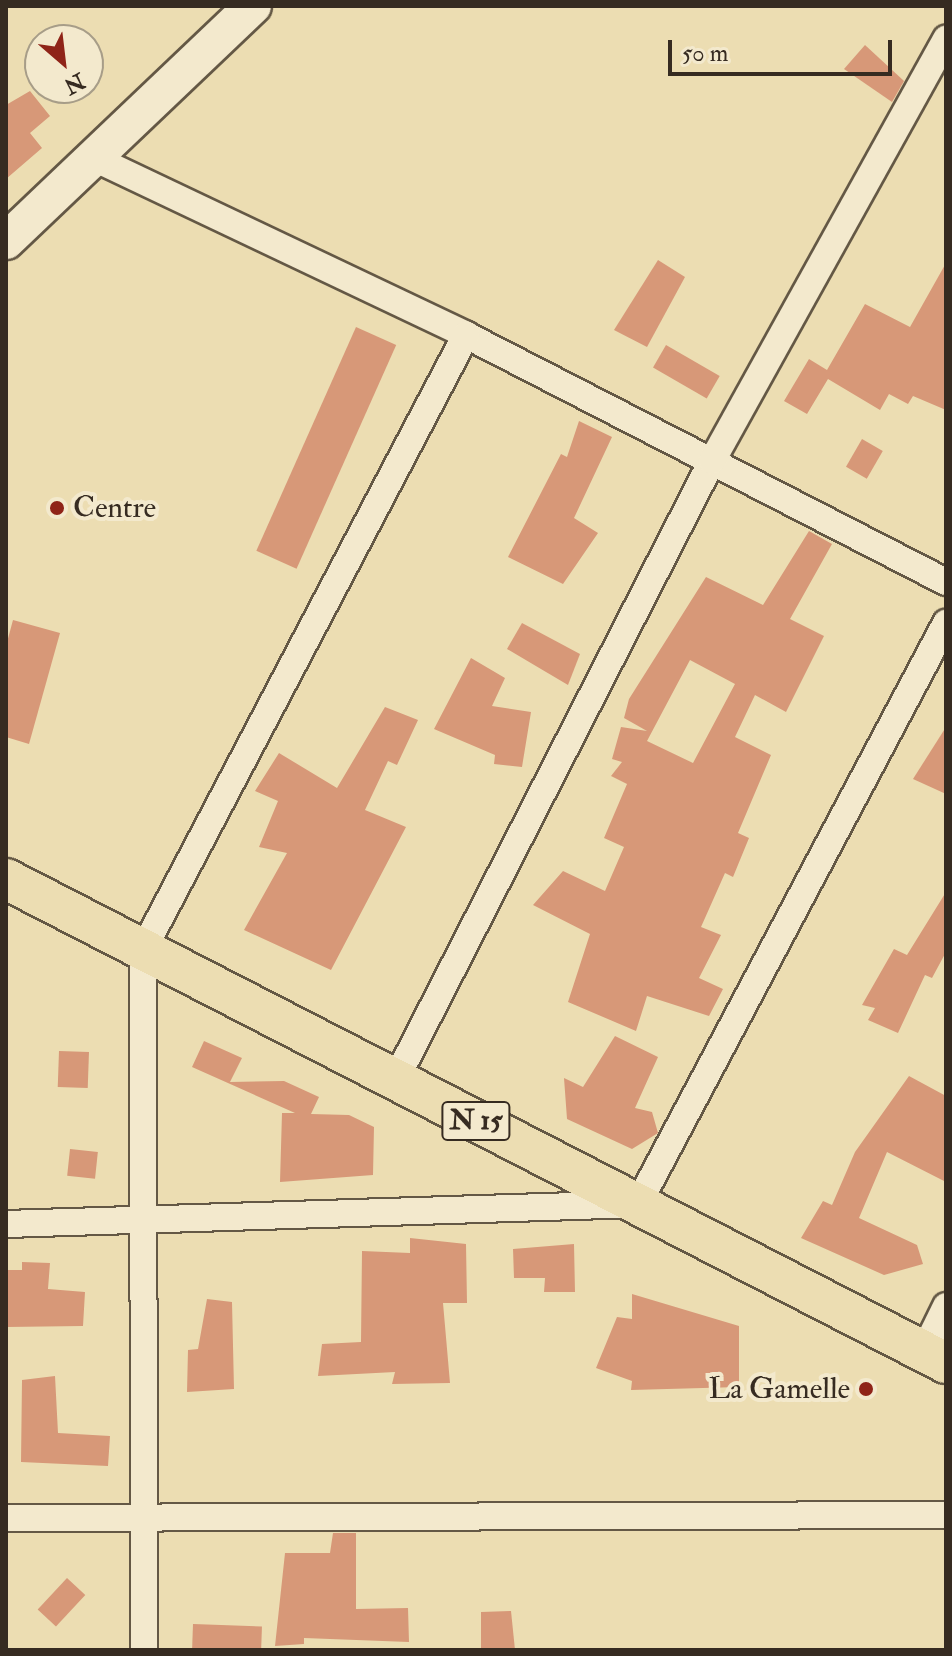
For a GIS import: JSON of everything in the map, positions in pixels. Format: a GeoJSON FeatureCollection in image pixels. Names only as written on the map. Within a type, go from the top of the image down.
{"type":"FeatureCollection","features":[{"type":"Feature","properties":{"kind":"main road"},"geometry":{"type":"LineString","coordinates":[[8,235],[94,158],[253,6]]}},
{"type":"Feature","properties":{"kind":"main road","name":"N 15"},"geometry":{"type":"LineString","coordinates":[[6,879],[935,1357]]}},
{"type":"Feature","properties":{"kind":"street"},"geometry":{"type":"LineString","coordinates":[[396,1079],[712,461],[946,38]]}},
{"type":"Feature","properties":{"kind":"street"},"geometry":{"type":"LineString","coordinates":[[94,158],[466,335],[946,582]]}},
{"type":"Feature","properties":{"kind":"street"},"geometry":{"type":"LineString","coordinates":[[144,1650],[143,950],[466,335]]}},
{"type":"Feature","properties":{"kind":"street"},"geometry":{"type":"LineString","coordinates":[[6,1224],[638,1204],[946,623]]}},
{"type":"Feature","properties":{"kind":"street"},"geometry":{"type":"LineString","coordinates":[[935,1357],[946,1306]]}},
{"type":"Feature","properties":{"kind":"street"},"geometry":{"type":"LineString","coordinates":[[6,1518],[946,1515]]}},
{"type":"Feature","properties":{"kind":"building"},"geometry":{"type":"Polygon","coordinates":[[[865,45],[904,81],[892,102],[844,69],[865,45]]]}},
{"type":"Feature","properties":{"kind":"building"},"geometry":{"type":"Polygon","coordinates":[[[24,94],[24,104],[40,104],[50,116],[30,133],[42,148],[6,179],[6,105],[24,94]]]}},
{"type":"Feature","properties":{"kind":"building"},"geometry":{"type":"Polygon","coordinates":[[[658,260],[685,277],[647,347],[614,330],[658,260]]]}},
{"type":"Feature","properties":{"kind":"building"},"geometry":{"type":"Polygon","coordinates":[[[946,263],[946,410],[913,396],[908,404],[889,394],[880,410],[828,379],[807,414],[784,401],[809,359],[827,370],[865,304],[910,327],[946,263]]]}},
{"type":"Feature","properties":{"kind":"building"},"geometry":{"type":"Polygon","coordinates":[[[356,327],[396,345],[297,569],[256,551],[356,327]]]}},
{"type":"Feature","properties":{"kind":"building"},"geometry":{"type":"Polygon","coordinates":[[[666,345],[720,376],[707,399],[653,368],[666,345]]]}},
{"type":"Feature","properties":{"kind":"building"},"geometry":{"type":"Polygon","coordinates":[[[579,421],[612,437],[574,518],[598,533],[563,584],[508,557],[561,454],[567,457],[579,421]]]}},
{"type":"Feature","properties":{"kind":"building"},"geometry":{"type":"Polygon","coordinates":[[[862,439],[883,451],[867,479],[846,467],[862,439]]]}},
{"type":"Feature","properties":{"kind":"building"},"geometry":{"type":"Polygon","coordinates":[[[809,531],[832,544],[790,619],[824,636],[786,712],[755,695],[735,737],[771,755],[738,833],[749,838],[733,877],[725,873],[701,927],[721,935],[699,978],[723,989],[709,1016],[647,996],[636,1031],[568,1002],[590,934],[533,905],[563,871],[605,891],[624,847],[604,838],[627,784],[611,776],[622,762],[612,759],[621,727],[647,731],[624,718],[629,699],[706,577],[763,605],[809,531]],[[690,660],[647,741],[693,763],[735,684],[690,660]]]}},
{"type":"Feature","properties":{"kind":"building"},"geometry":{"type":"Polygon","coordinates":[[[13,620],[60,633],[29,744],[6,737],[6,646],[13,620]]]}},
{"type":"Feature","properties":{"kind":"building"},"geometry":{"type":"Polygon","coordinates":[[[522,623],[580,654],[568,685],[507,649],[522,623]]]}},
{"type":"Feature","properties":{"kind":"building"},"geometry":{"type":"Polygon","coordinates":[[[471,658],[505,678],[492,706],[531,712],[522,767],[494,764],[495,755],[434,729],[471,658]]]}},
{"type":"Feature","properties":{"kind":"building"},"geometry":{"type":"Polygon","coordinates":[[[385,707],[418,720],[397,765],[388,761],[365,810],[406,827],[331,970],[244,930],[287,853],[259,847],[278,801],[255,791],[279,753],[337,788],[385,707]]]}},
{"type":"Feature","properties":{"kind":"building"},"geometry":{"type":"Polygon","coordinates":[[[946,727],[946,794],[913,779],[946,727]]]}},
{"type":"Feature","properties":{"kind":"building"},"geometry":{"type":"Polygon","coordinates":[[[946,892],[946,952],[932,978],[925,975],[898,1033],[868,1020],[875,1008],[862,1005],[894,949],[907,955],[946,892]]]}},
{"type":"Feature","properties":{"kind":"building"},"geometry":{"type":"Polygon","coordinates":[[[615,1036],[658,1057],[635,1108],[652,1112],[658,1133],[632,1149],[567,1119],[564,1078],[583,1087],[615,1036]]]}},
{"type":"Feature","properties":{"kind":"building"},"geometry":{"type":"Polygon","coordinates":[[[204,1041],[242,1058],[230,1082],[284,1081],[319,1097],[311,1114],[349,1115],[374,1127],[373,1175],[280,1182],[282,1113],[295,1113],[192,1067],[204,1041]]]}},
{"type":"Feature","properties":{"kind":"building"},"geometry":{"type":"Polygon","coordinates":[[[59,1051],[89,1052],[88,1088],[58,1087],[59,1051]]]}},
{"type":"Feature","properties":{"kind":"building"},"geometry":{"type":"Polygon","coordinates":[[[909,1076],[946,1096],[946,1182],[887,1152],[859,1218],[917,1245],[923,1264],[884,1275],[801,1238],[823,1201],[832,1205],[855,1152],[909,1076]]]}},
{"type":"Feature","properties":{"kind":"building"},"geometry":{"type":"Polygon","coordinates":[[[70,1149],[98,1152],[95,1179],[67,1176],[70,1149]]]}},
{"type":"Feature","properties":{"kind":"building"},"geometry":{"type":"Polygon","coordinates":[[[410,1238],[466,1244],[467,1303],[443,1303],[450,1383],[392,1384],[395,1372],[318,1376],[322,1344],[361,1342],[362,1251],[410,1253],[410,1238]]]}},
{"type":"Feature","properties":{"kind":"building"},"geometry":{"type":"Polygon","coordinates":[[[574,1244],[575,1292],[544,1292],[545,1278],[514,1278],[513,1249],[574,1244]]]}},
{"type":"Feature","properties":{"kind":"building"},"geometry":{"type":"Polygon","coordinates":[[[22,1262],[50,1263],[48,1289],[85,1292],[83,1326],[6,1327],[6,1270],[22,1270],[22,1262]]]}},
{"type":"Feature","properties":{"kind":"building"},"geometry":{"type":"Polygon","coordinates":[[[632,1294],[739,1326],[739,1387],[631,1390],[632,1381],[596,1368],[617,1317],[632,1319],[632,1294]]]}},
{"type":"Feature","properties":{"kind":"building"},"geometry":{"type":"Polygon","coordinates":[[[207,1299],[232,1302],[234,1389],[187,1392],[188,1350],[198,1349],[207,1299]]]}},
{"type":"Feature","properties":{"kind":"building"},"geometry":{"type":"Polygon","coordinates":[[[55,1376],[58,1433],[110,1436],[108,1466],[21,1462],[22,1380],[55,1376]]]}},
{"type":"Feature","properties":{"kind":"building"},"geometry":{"type":"Polygon","coordinates":[[[333,1533],[356,1533],[356,1609],[408,1608],[409,1642],[304,1638],[304,1644],[275,1646],[285,1553],[330,1553],[333,1533]]]}},
{"type":"Feature","properties":{"kind":"building"},"geometry":{"type":"Polygon","coordinates":[[[67,1578],[85,1595],[56,1626],[38,1609],[67,1578]]]}},
{"type":"Feature","properties":{"kind":"building"},"geometry":{"type":"Polygon","coordinates":[[[511,1611],[515,1650],[481,1650],[481,1612],[511,1611]]]}},
{"type":"Feature","properties":{"kind":"building"},"geometry":{"type":"Polygon","coordinates":[[[193,1624],[262,1626],[261,1650],[192,1650],[193,1624]]]}},
{"type":"Feature","properties":{"kind":"place","name":"Centre"},"geometry":{"type":"Point","coordinates":[57,508]}},
{"type":"Feature","properties":{"kind":"place","name":"La Gamelle"},"geometry":{"type":"Point","coordinates":[866,1389]}}]}
